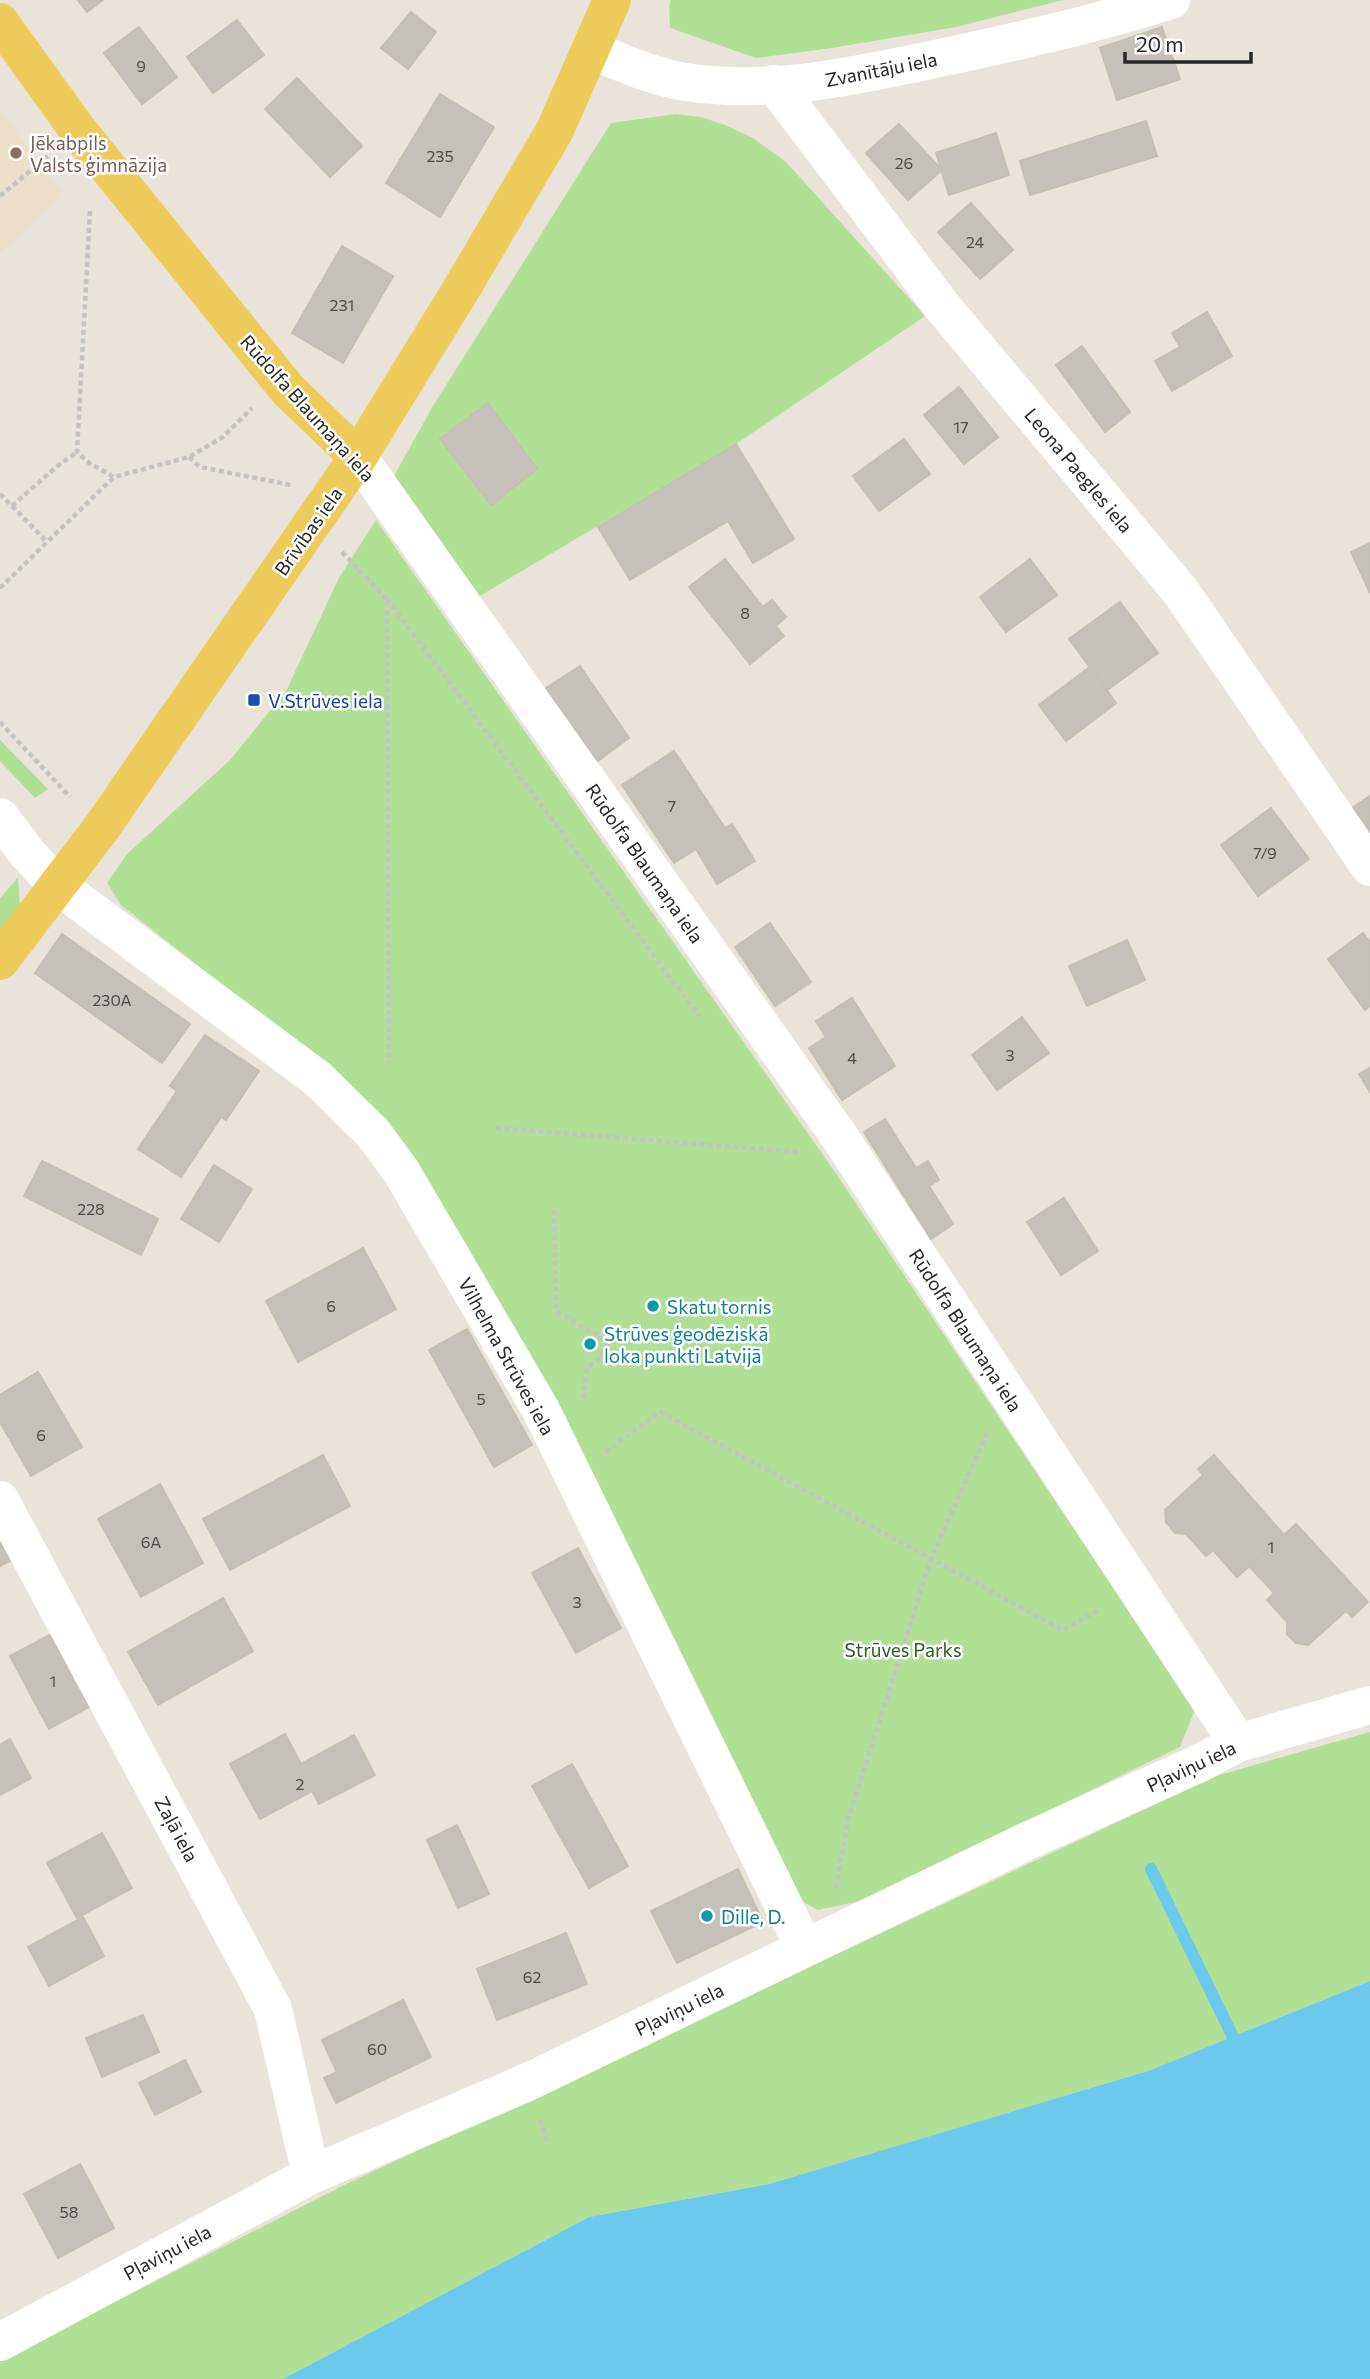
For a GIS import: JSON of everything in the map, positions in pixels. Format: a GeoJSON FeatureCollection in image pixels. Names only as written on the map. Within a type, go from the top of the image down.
{"type":"FeatureCollection","features":[{"type":"Feature","properties":{"kind":"main road","name":"Brīvības iela"},"geometry":{"type":"LineString","coordinates":[[0,961],[102,827],[358,457],[555,130],[612,0]]}},
{"type":"Feature","properties":{"kind":"main road","name":"Rūdolfa Blaumaņa iela"},"geometry":{"type":"LineString","coordinates":[[0,22],[77,129],[288,390],[358,457]]}},
{"type":"Feature","properties":{"kind":"street","name":"Zvanītāju iela"},"geometry":{"type":"LineString","coordinates":[[591,50],[653,76],[731,87],[845,78],[1024,40],[1132,13],[1171,0]]}},
{"type":"Feature","properties":{"kind":"street","name":"Leona Paegles iela"},"geometry":{"type":"LineString","coordinates":[[774,84],[942,305],[1181,593],[1370,867]]}},
{"type":"Feature","properties":{"kind":"street","name":"Rūdolfa Blaumaņa iela"},"geometry":{"type":"LineString","coordinates":[[358,457],[841,1139],[1238,1743]]}},
{"type":"Feature","properties":{"kind":"street","name":"Vilhelma Strūves iela"},"geometry":{"type":"LineString","coordinates":[[0,817],[27,853],[57,885],[318,1079],[373,1133],[401,1171],[541,1410],[804,1947]]}},
{"type":"Feature","properties":{"kind":"street","name":"Zaļā iela"},"geometry":{"type":"LineString","coordinates":[[0,1500],[273,2009],[311,2175]]}},
{"type":"Feature","properties":{"kind":"street","name":"Pļaviņu iela"},"geometry":{"type":"LineString","coordinates":[[0,2342],[311,2175],[528,2082],[1027,1840],[1200,1763],[1238,1743],[1370,1705]]}},
{"type":"Feature","properties":{"kind":"path"},"geometry":{"type":"LineString","coordinates":[[0,196],[77,129]]}},
{"type":"Feature","properties":{"kind":"path"},"geometry":{"type":"LineString","coordinates":[[77,453],[90,204]]}},
{"type":"Feature","properties":{"kind":"path"},"geometry":{"type":"LineString","coordinates":[[0,588],[114,477],[189,457],[223,438],[256,405]]}},
{"type":"Feature","properties":{"kind":"path"},"geometry":{"type":"LineString","coordinates":[[77,453],[114,477]]}},
{"type":"Feature","properties":{"kind":"path"},"geometry":{"type":"LineString","coordinates":[[12,506],[55,468],[77,453]]}},
{"type":"Feature","properties":{"kind":"path"},"geometry":{"type":"LineString","coordinates":[[189,457],[200,467],[293,485]]}},
{"type":"Feature","properties":{"kind":"path"},"geometry":{"type":"LineString","coordinates":[[0,494],[47,542]]}},
{"type":"Feature","properties":{"kind":"path"},"geometry":{"type":"LineString","coordinates":[[342,552],[387,599],[702,1019]]}},
{"type":"Feature","properties":{"kind":"path"},"geometry":{"type":"LineString","coordinates":[[387,599],[389,1063]]}},
{"type":"Feature","properties":{"kind":"path"},"geometry":{"type":"LineString","coordinates":[[0,722],[70,797]]}},
{"type":"Feature","properties":{"kind":"path"},"geometry":{"type":"LineString","coordinates":[[496,1128],[801,1152],[793,1141]]}},
{"type":"Feature","properties":{"kind":"path"},"geometry":{"type":"LineString","coordinates":[[554,1210],[556,1311],[591,1332],[600,1334],[607,1345],[601,1357],[587,1368],[582,1409]]}},
{"type":"Feature","properties":{"kind":"path"},"geometry":{"type":"LineString","coordinates":[[572,1477],[660,1412],[1063,1630],[1109,1603],[1151,1611]]}},
{"type":"Feature","properties":{"kind":"path"},"geometry":{"type":"LineString","coordinates":[[838,1931],[835,1892],[848,1820],[931,1559],[989,1428],[997,1439]]}},
{"type":"Feature","properties":{"kind":"shaded area","name":"Jēkabpils Valsts ģimnāzija"},"geometry":{"type":"Polygon","coordinates":[[[0,110],[63,195],[0,253],[0,110]]]}},
{"type":"Feature","properties":{"kind":"green space"},"geometry":{"type":"Polygon","coordinates":[[[671,0],[1063,0],[956,27],[756,58],[670,28],[671,0]]]}},
{"type":"Feature","properties":{"kind":"green space"},"geometry":{"type":"Polygon","coordinates":[[[676,114],[701,117],[725,125],[753,138],[786,162],[925,316],[736,444],[478,597],[397,486],[395,474],[433,406],[611,123],[676,114]]]}},
{"type":"Feature","properties":{"kind":"green space","name":"Strūves Parks"},"geometry":{"type":"Polygon","coordinates":[[[376,520],[835,1172],[1195,1710],[1180,1747],[864,1900],[818,1910],[792,1896],[332,1072],[121,905],[107,883],[127,854],[230,760],[286,691],[339,578],[376,520]]]}},
{"type":"Feature","properties":{"kind":"green space"},"geometry":{"type":"Polygon","coordinates":[[[0,740],[48,789],[35,798],[0,761],[0,740]]]}},
{"type":"Feature","properties":{"kind":"green space"},"geometry":{"type":"Polygon","coordinates":[[[18,877],[20,907],[0,933],[0,899],[18,877]]]}},
{"type":"Feature","properties":{"kind":"green space"},"geometry":{"type":"Polygon","coordinates":[[[1370,1732],[1370,1981],[1148,2071],[769,2184],[589,2217],[283,2379],[0,2379],[0,2360],[342,2186],[1216,1776],[1370,1732]]]}},
{"type":"Feature","properties":{"kind":"water"},"geometry":{"type":"Polygon","coordinates":[[[1370,1981],[1370,2379],[283,2379],[589,2217],[769,2184],[1148,2071],[1370,1981]]]}},
{"type":"Feature","properties":{"kind":"building"},"geometry":{"type":"Polygon","coordinates":[[[78,0],[103,0],[87,12],[78,0]]]}},
{"type":"Feature","properties":{"kind":"building"},"geometry":{"type":"Polygon","coordinates":[[[411,12],[436,32],[408,69],[381,48],[411,12]]]}},
{"type":"Feature","properties":{"kind":"building"},"geometry":{"type":"Polygon","coordinates":[[[237,20],[264,55],[213,93],[187,57],[237,20]]]}},
{"type":"Feature","properties":{"kind":"building"},"geometry":{"type":"Polygon","coordinates":[[[139,27],[177,77],[142,104],[104,53],[139,27]]]}},
{"type":"Feature","properties":{"kind":"building"},"geometry":{"type":"Polygon","coordinates":[[[1162,27],[1180,79],[1117,100],[1100,48],[1162,27]]]}},
{"type":"Feature","properties":{"kind":"building"},"geometry":{"type":"Polygon","coordinates":[[[297,78],[362,146],[330,177],[265,109],[297,78]]]}},
{"type":"Feature","properties":{"kind":"building"},"geometry":{"type":"Polygon","coordinates":[[[440,94],[494,127],[440,217],[386,183],[440,94]]]}},
{"type":"Feature","properties":{"kind":"building"},"geometry":{"type":"Polygon","coordinates":[[[1146,121],[1157,156],[1030,195],[1020,161],[1146,121]]]}},
{"type":"Feature","properties":{"kind":"building"},"geometry":{"type":"Polygon","coordinates":[[[899,124],[942,170],[908,200],[866,153],[899,124]]]}},
{"type":"Feature","properties":{"kind":"building"},"geometry":{"type":"Polygon","coordinates":[[[996,133],[1009,175],[949,195],[936,153],[996,133]]]}},
{"type":"Feature","properties":{"kind":"building"},"geometry":{"type":"Polygon","coordinates":[[[971,203],[1013,250],[980,279],[938,232],[971,203]]]}},
{"type":"Feature","properties":{"kind":"building"},"geometry":{"type":"Polygon","coordinates":[[[342,246],[393,276],[343,363],[292,333],[342,246]]]}},
{"type":"Feature","properties":{"kind":"building"},"geometry":{"type":"Polygon","coordinates":[[[1207,312],[1232,356],[1172,391],[1155,361],[1180,347],[1172,333],[1207,312]]]}},
{"type":"Feature","properties":{"kind":"building"},"geometry":{"type":"Polygon","coordinates":[[[1082,346],[1130,412],[1105,432],[1056,365],[1082,346]]]}},
{"type":"Feature","properties":{"kind":"building"},"geometry":{"type":"Polygon","coordinates":[[[959,387],[998,437],[964,464],[924,415],[959,387]]]}},
{"type":"Feature","properties":{"kind":"building"},"geometry":{"type":"Polygon","coordinates":[[[488,403],[537,469],[491,505],[440,439],[488,403]]]}},
{"type":"Feature","properties":{"kind":"building"},"geometry":{"type":"Polygon","coordinates":[[[904,439],[930,474],[879,511],[853,476],[904,439]]]}},
{"type":"Feature","properties":{"kind":"building"},"geometry":{"type":"Polygon","coordinates":[[[736,444],[794,539],[753,563],[728,521],[630,580],[598,527],[736,444]]]}},
{"type":"Feature","properties":{"kind":"building"},"geometry":{"type":"Polygon","coordinates":[[[1370,543],[1370,593],[1351,552],[1370,543]]]}},
{"type":"Feature","properties":{"kind":"building"},"geometry":{"type":"Polygon","coordinates":[[[725,559],[763,607],[772,600],[786,617],[776,626],[784,636],[750,664],[689,587],[725,559]]]}},
{"type":"Feature","properties":{"kind":"building"},"geometry":{"type":"Polygon","coordinates":[[[1030,559],[1057,595],[1006,632],[980,597],[1030,559]]]}},
{"type":"Feature","properties":{"kind":"building"},"geometry":{"type":"Polygon","coordinates":[[[1120,602],[1158,653],[1107,690],[1069,639],[1120,602]]]}},
{"type":"Feature","properties":{"kind":"building"},"geometry":{"type":"Polygon","coordinates":[[[580,666],[629,738],[595,763],[546,688],[580,666]]]}},
{"type":"Feature","properties":{"kind":"building"},"geometry":{"type":"Polygon","coordinates":[[[1090,667],[1116,703],[1066,741],[1039,705],[1090,667]]]}},
{"type":"Feature","properties":{"kind":"building"},"geometry":{"type":"Polygon","coordinates":[[[674,751],[725,828],[732,824],[755,861],[717,884],[696,849],[674,863],[622,785],[674,751]]]}},
{"type":"Feature","properties":{"kind":"building"},"geometry":{"type":"Polygon","coordinates":[[[1370,796],[1370,840],[1349,810],[1370,796]]]}},
{"type":"Feature","properties":{"kind":"building"},"geometry":{"type":"Polygon","coordinates":[[[1271,808],[1309,859],[1258,896],[1221,845],[1271,808]]]}},
{"type":"Feature","properties":{"kind":"building"},"geometry":{"type":"Polygon","coordinates":[[[770,923],[811,982],[775,1006],[735,947],[770,923]]]}},
{"type":"Feature","properties":{"kind":"building"},"geometry":{"type":"Polygon","coordinates":[[[1363,933],[1370,942],[1370,1006],[1365,1010],[1328,959],[1363,933]]]}},
{"type":"Feature","properties":{"kind":"building"},"geometry":{"type":"Polygon","coordinates":[[[62,934],[190,1024],[162,1063],[35,973],[62,934]]]}},
{"type":"Feature","properties":{"kind":"building"},"geometry":{"type":"Polygon","coordinates":[[[1127,940],[1145,980],[1087,1006],[1069,966],[1127,940]]]}},
{"type":"Feature","properties":{"kind":"building"},"geometry":{"type":"Polygon","coordinates":[[[852,998],[895,1066],[842,1100],[809,1048],[826,1037],[816,1021],[852,998]]]}},
{"type":"Feature","properties":{"kind":"building"},"geometry":{"type":"Polygon","coordinates":[[[1022,1017],[1049,1053],[997,1090],[972,1055],[1022,1017]]]}},
{"type":"Feature","properties":{"kind":"building"},"geometry":{"type":"Polygon","coordinates":[[[205,1035],[259,1071],[226,1120],[221,1117],[181,1177],[138,1149],[177,1091],[170,1086],[205,1035]]]}},
{"type":"Feature","properties":{"kind":"building"},"geometry":{"type":"Polygon","coordinates":[[[1370,1068],[1370,1092],[1359,1074],[1370,1068]]]}},
{"type":"Feature","properties":{"kind":"building"},"geometry":{"type":"Polygon","coordinates":[[[885,1119],[916,1168],[928,1161],[939,1180],[929,1186],[953,1224],[931,1239],[864,1132],[885,1119]]]}},
{"type":"Feature","properties":{"kind":"building"},"geometry":{"type":"Polygon","coordinates":[[[42,1161],[158,1219],[141,1255],[24,1196],[42,1161]]]}},
{"type":"Feature","properties":{"kind":"building"},"geometry":{"type":"Polygon","coordinates":[[[214,1165],[252,1189],[219,1242],[181,1219],[214,1165]]]}},
{"type":"Feature","properties":{"kind":"building"},"geometry":{"type":"Polygon","coordinates":[[[1064,1198],[1098,1251],[1061,1275],[1027,1222],[1064,1198]]]}},
{"type":"Feature","properties":{"kind":"building"},"geometry":{"type":"Polygon","coordinates":[[[363,1248],[396,1309],[298,1362],[266,1301],[363,1248]]]}},
{"type":"Feature","properties":{"kind":"building"},"geometry":{"type":"Polygon","coordinates":[[[467,1329],[532,1445],[494,1467],[429,1350],[467,1329]]]}},
{"type":"Feature","properties":{"kind":"building"},"geometry":{"type":"Polygon","coordinates":[[[38,1372],[82,1447],[31,1476],[0,1422],[0,1395],[38,1372]]]}},
{"type":"Feature","properties":{"kind":"building"},"geometry":{"type":"Polygon","coordinates":[[[323,1455],[350,1506],[230,1570],[203,1519],[323,1455]]]}},
{"type":"Feature","properties":{"kind":"building"},"geometry":{"type":"Polygon","coordinates":[[[1214,1455],[1284,1535],[1237,1577],[1213,1550],[1206,1556],[1186,1534],[1175,1533],[1166,1522],[1165,1510],[1203,1475],[1198,1469],[1214,1455]]]}},
{"type":"Feature","properties":{"kind":"building"},"geometry":{"type":"Polygon","coordinates":[[[160,1484],[203,1563],[141,1597],[98,1519],[160,1484]]]}},
{"type":"Feature","properties":{"kind":"building"},"geometry":{"type":"Polygon","coordinates":[[[0,1524],[18,1557],[0,1566],[0,1524]]]}},
{"type":"Feature","properties":{"kind":"building"},"geometry":{"type":"Polygon","coordinates":[[[1296,1524],[1368,1602],[1352,1617],[1346,1611],[1308,1645],[1296,1643],[1287,1634],[1287,1622],[1267,1600],[1274,1593],[1249,1566],[1296,1524]]]}},
{"type":"Feature","properties":{"kind":"building"},"geometry":{"type":"Polygon","coordinates":[[[578,1548],[621,1628],[576,1653],[532,1573],[578,1548]]]}},
{"type":"Feature","properties":{"kind":"building"},"geometry":{"type":"Polygon","coordinates":[[[223,1598],[253,1651],[158,1705],[128,1652],[223,1598]]]}},
{"type":"Feature","properties":{"kind":"building"},"geometry":{"type":"Polygon","coordinates":[[[57,1631],[96,1703],[49,1729],[10,1656],[57,1631]]]}},
{"type":"Feature","properties":{"kind":"building"},"geometry":{"type":"Polygon","coordinates":[[[285,1734],[301,1764],[354,1735],[375,1775],[319,1804],[312,1791],[260,1819],[230,1764],[285,1734]]]}},
{"type":"Feature","properties":{"kind":"building"},"geometry":{"type":"Polygon","coordinates":[[[10,1739],[31,1778],[0,1795],[0,1745],[10,1739]]]}},
{"type":"Feature","properties":{"kind":"building"},"geometry":{"type":"Polygon","coordinates":[[[572,1764],[628,1866],[589,1888],[532,1786],[572,1764]]]}},
{"type":"Feature","properties":{"kind":"building"},"geometry":{"type":"Polygon","coordinates":[[[457,1825],[489,1894],[458,1908],[427,1840],[457,1825]]]}},
{"type":"Feature","properties":{"kind":"building"},"geometry":{"type":"Polygon","coordinates":[[[102,1833],[132,1888],[77,1918],[47,1863],[102,1833]]]}},
{"type":"Feature","properties":{"kind":"building","name":"Dille, D."},"geometry":{"type":"Polygon","coordinates":[[[738,1869],[763,1922],[677,1963],[651,1911],[738,1869]]]}},
{"type":"Feature","properties":{"kind":"building"},"geometry":{"type":"Polygon","coordinates":[[[83,1917],[104,1956],[49,1986],[28,1947],[83,1917]]]}},
{"type":"Feature","properties":{"kind":"building"},"geometry":{"type":"Polygon","coordinates":[[[566,1933],[587,1984],[497,2020],[477,1969],[566,1933]]]}},
{"type":"Feature","properties":{"kind":"building"},"geometry":{"type":"Polygon","coordinates":[[[403,2000],[431,2057],[336,2103],[324,2078],[337,2072],[322,2040],[403,2000]]]}},
{"type":"Feature","properties":{"kind":"building"},"geometry":{"type":"Polygon","coordinates":[[[143,2015],[159,2052],[102,2077],[86,2038],[143,2015]]]}},
{"type":"Feature","properties":{"kind":"building"},"geometry":{"type":"Polygon","coordinates":[[[185,2060],[201,2092],[155,2115],[139,2083],[185,2060]]]}},
{"type":"Feature","properties":{"kind":"building"},"geometry":{"type":"Polygon","coordinates":[[[80,2164],[114,2228],[58,2258],[24,2194],[80,2164]]]}},
{"type":"Feature","properties":{"kind":"waterway"},"geometry":{"type":"LineString","coordinates":[[1151,1869],[1233,2037]]}},
{"type":"Feature","properties":{"kind":"place","name":"Jēkabpils Valsts ģimnāzija"},"geometry":{"type":"Point","coordinates":[16,153]}},
{"type":"Feature","properties":{"kind":"place","name":"V.Strūves iela"},"geometry":{"type":"Point","coordinates":[254,700]}},
{"type":"Feature","properties":{"kind":"place","name":"Skatu tornis"},"geometry":{"type":"Point","coordinates":[653,1306]}},
{"type":"Feature","properties":{"kind":"place","name":"Strūves ģeodēziskā loka punkti Latvijā"},"geometry":{"type":"Point","coordinates":[590,1344]}},
{"type":"Feature","properties":{"kind":"place","name":"Dille, D."},"geometry":{"type":"Point","coordinates":[707,1916]}}]}
